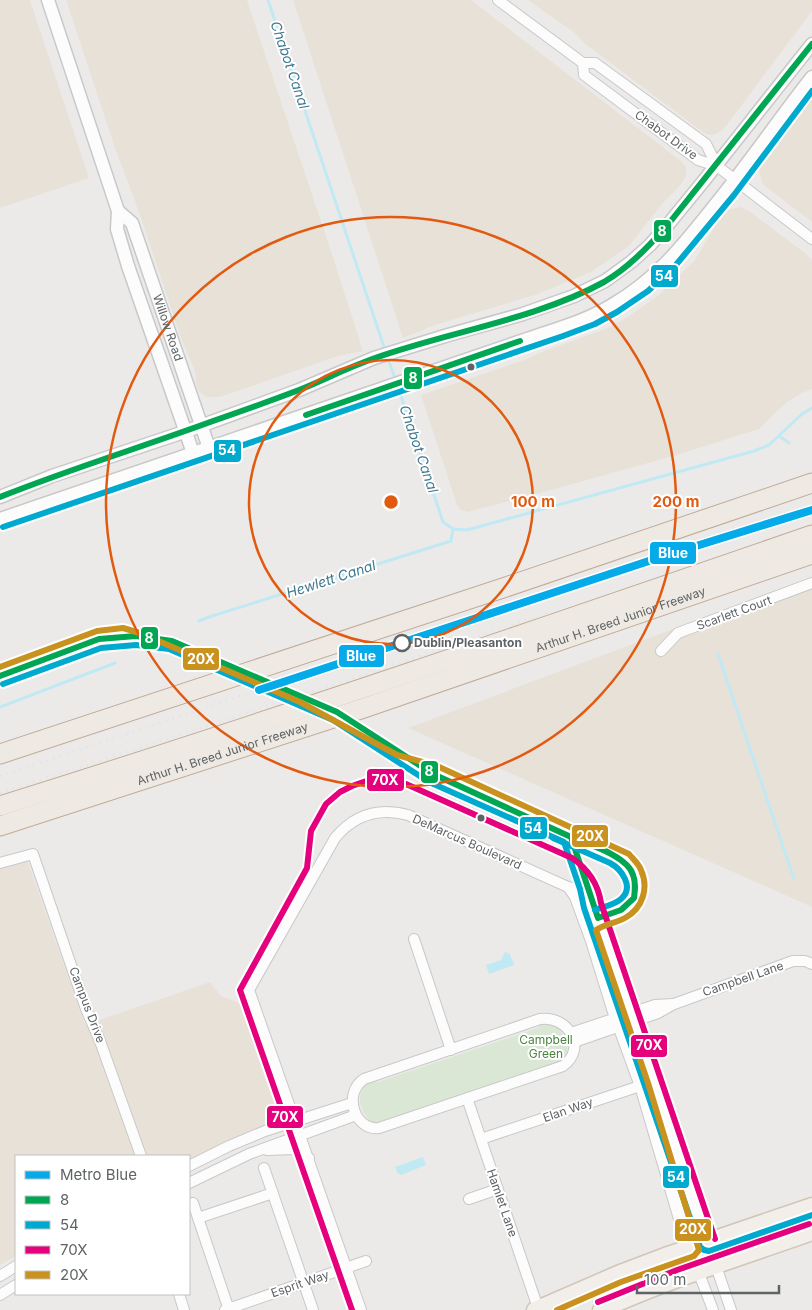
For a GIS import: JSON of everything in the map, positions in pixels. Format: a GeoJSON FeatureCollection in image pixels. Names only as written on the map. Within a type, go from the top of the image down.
{"type":"FeatureCollection","features":[{"type":"Feature","properties":{"kind":"highway"},"geometry":{"type":"LineString","coordinates":[[0,754],[512,585],[812,483]]}},
{"type":"Feature","properties":{"kind":"highway"},"geometry":{"type":"LineString","coordinates":[[0,806],[274,719],[812,536]]}},
{"type":"Feature","properties":{"kind":"highway","name":"Arthur H. Breed Junior Freeway"},"geometry":{"type":"LineString","coordinates":[[0,826],[299,730],[812,554]]}},
{"type":"Feature","properties":{"kind":"main road"},"geometry":{"type":"LineString","coordinates":[[537,1309],[618,1274],[812,1206]]}},
{"type":"Feature","properties":{"kind":"main road"},"geometry":{"type":"LineString","coordinates":[[602,1310],[699,1272],[812,1232]]}},
{"type":"Feature","properties":{"kind":"street","name":"Willow Road"},"geometry":{"type":"LineString","coordinates":[[48,0],[118,211],[117,229],[184,432],[193,453]]}},
{"type":"Feature","properties":{"kind":"street","name":"Chabot Drive"},"geometry":{"type":"LineString","coordinates":[[498,0],[583,63],[594,63],[706,144],[717,166]]}},
{"type":"Feature","properties":{"kind":"street"},"geometry":{"type":"LineString","coordinates":[[0,497],[52,476],[202,426],[300,390],[374,358],[523,314],[574,296],[605,281],[650,245],[717,166],[812,44]]}},
{"type":"Feature","properties":{"kind":"street","name":"Chabot Drive"},"geometry":{"type":"LineString","coordinates":[[583,63],[584,75],[698,160],[717,166]]}},
{"type":"Feature","properties":{"kind":"street"},"geometry":{"type":"LineString","coordinates":[[0,519],[578,321],[611,306],[645,283],[670,260],[735,179],[812,77]]}},
{"type":"Feature","properties":{"kind":"street"},"geometry":{"type":"LineString","coordinates":[[717,166],[812,239]]}},
{"type":"Feature","properties":{"kind":"street","name":"Willow Road"},"geometry":{"type":"LineString","coordinates":[[118,211],[132,224],[209,448]]}},
{"type":"Feature","properties":{"kind":"street","name":"Scarlett Court"},"geometry":{"type":"LineString","coordinates":[[661,650],[678,633],[812,584]]}},
{"type":"Feature","properties":{"kind":"street","name":"DeMarcus Boulevard"},"geometry":{"type":"LineString","coordinates":[[296,1121],[249,990],[334,838],[343,828],[363,816],[380,812],[395,812],[408,815],[568,887],[579,890],[592,905],[731,1310]]}},
{"type":"Feature","properties":{"kind":"street","name":"Campus Drive"},"geometry":{"type":"LineString","coordinates":[[0,863],[34,854],[86,1009],[100,1041],[141,1155]]}},
{"type":"Feature","properties":{"kind":"street"},"geometry":{"type":"LineString","coordinates":[[568,887],[575,897],[640,1086],[682,1228],[713,1310]]}},
{"type":"Feature","properties":{"kind":"street"},"geometry":{"type":"LineString","coordinates":[[414,939],[451,1050]]}},
{"type":"Feature","properties":{"kind":"street","name":"Campbell Lane"},"geometry":{"type":"LineString","coordinates":[[617,1022],[631,1017],[658,1014],[674,1004],[793,961],[805,961],[812,964]]}},
{"type":"Feature","properties":{"kind":"street"},"geometry":{"type":"LineString","coordinates":[[545,1018],[557,1020],[563,1024],[573,1037],[570,1058],[563,1066],[379,1128],[374,1129],[366,1125],[356,1115],[352,1103],[355,1089],[364,1079],[545,1018]]}},
{"type":"Feature","properties":{"kind":"street"},"geometry":{"type":"LineString","coordinates":[[573,1037],[617,1022]]}},
{"type":"Feature","properties":{"kind":"street"},"geometry":{"type":"LineString","coordinates":[[640,1086],[655,1091]]}},
{"type":"Feature","properties":{"kind":"street","name":"Elan Way"},"geometry":{"type":"LineString","coordinates":[[481,1139],[640,1086]]}},
{"type":"Feature","properties":{"kind":"street","name":"Hamlet Lane"},"geometry":{"type":"LineString","coordinates":[[467,1098],[537,1309]]}},
{"type":"Feature","properties":{"kind":"street"},"geometry":{"type":"LineString","coordinates":[[190,1166],[265,1131],[352,1103]]}},
{"type":"Feature","properties":{"kind":"street"},"geometry":{"type":"LineString","coordinates":[[190,1182],[249,1154],[356,1115]]}},
{"type":"Feature","properties":{"kind":"street"},"geometry":{"type":"LineString","coordinates":[[296,1121],[361,1310]]}},
{"type":"Feature","properties":{"kind":"street"},"geometry":{"type":"LineString","coordinates":[[226,1164],[269,1149],[293,1149],[309,1158]]}},
{"type":"Feature","properties":{"kind":"street"},"geometry":{"type":"LineString","coordinates":[[264,1168],[313,1310]]}},
{"type":"Feature","properties":{"kind":"street"},"geometry":{"type":"LineString","coordinates":[[469,1199],[498,1189]]}},
{"type":"Feature","properties":{"kind":"street"},"geometry":{"type":"LineString","coordinates":[[198,1218],[273,1193]]}},
{"type":"Feature","properties":{"kind":"street"},"geometry":{"type":"LineString","coordinates":[[192,1203],[227,1310]]}},
{"type":"Feature","properties":{"kind":"street","name":"Esprit Way"},"geometry":{"type":"LineString","coordinates":[[227,1310],[366,1261]]}},
{"type":"Feature","properties":{"kind":"street"},"geometry":{"type":"LineString","coordinates":[[0,1276],[15,1267]]}},
{"type":"Feature","properties":{"kind":"street"},"geometry":{"type":"LineString","coordinates":[[0,1294],[15,1286]]}},
{"type":"Feature","properties":{"kind":"street"},"geometry":{"type":"LineString","coordinates":[[178,1295],[184,1310]]}},
{"type":"Feature","properties":{"kind":"shaded area"},"geometry":{"type":"Polygon","coordinates":[[[0,0],[30,0],[89,178],[0,208],[0,0]]]}},
{"type":"Feature","properties":{"kind":"shaded area"},"geometry":{"type":"Polygon","coordinates":[[[66,0],[247,0],[363,351],[338,356],[220,397],[206,397],[199,392],[195,371],[180,335],[66,0]]]}},
{"type":"Feature","properties":{"kind":"shaded area"},"geometry":{"type":"Polygon","coordinates":[[[293,0],[471,0],[681,161],[686,167],[686,176],[679,187],[661,205],[629,246],[591,272],[535,295],[435,325],[403,338],[293,0]]]}},
{"type":"Feature","properties":{"kind":"shaded area"},"geometry":{"type":"Polygon","coordinates":[[[528,0],[812,0],[812,11],[723,130],[714,135],[709,135],[584,43],[575,33],[528,0]]]}},
{"type":"Feature","properties":{"kind":"shaded area"},"geometry":{"type":"Polygon","coordinates":[[[812,97],[812,222],[766,187],[762,182],[759,170],[760,166],[812,97]]]}},
{"type":"Feature","properties":{"kind":"shaded area"},"geometry":{"type":"Polygon","coordinates":[[[740,207],[749,211],[812,260],[812,389],[787,402],[759,429],[673,456],[537,494],[467,512],[461,510],[457,505],[421,395],[524,360],[608,328],[629,316],[659,295],[695,260],[715,226],[728,210],[740,207]]]}},
{"type":"Feature","properties":{"kind":"shaded area"},"geometry":{"type":"Polygon","coordinates":[[[812,577],[812,907],[408,728],[812,577]]]}},
{"type":"Feature","properties":{"kind":"shaded area"},"geometry":{"type":"Polygon","coordinates":[[[24,851],[85,1025],[210,982],[221,996],[242,1004],[282,1119],[225,1142],[190,1161],[190,1155],[15,1155],[15,1257],[0,1265],[0,857],[24,851]]]}},
{"type":"Feature","properties":{"kind":"green space","name":"Campbell Green"},"geometry":{"type":"Polygon","coordinates":[[[541,1023],[553,1023],[561,1031],[567,1045],[564,1061],[375,1124],[365,1115],[360,1102],[360,1096],[365,1085],[371,1081],[378,1082],[538,1028],[541,1023]]]}},
{"type":"Feature","properties":{"kind":"water"},"geometry":{"type":"Polygon","coordinates":[[[505,952],[510,954],[514,965],[489,974],[486,965],[501,960],[505,952]]]}},
{"type":"Feature","properties":{"kind":"water"},"geometry":{"type":"Polygon","coordinates":[[[423,1157],[426,1165],[401,1175],[398,1174],[395,1167],[423,1157]]]}},
{"type":"Feature","properties":{"kind":"waterway","name":"Chabot Canal"},"geometry":{"type":"LineString","coordinates":[[268,0],[385,350]]}},
{"type":"Feature","properties":{"kind":"waterway","name":"Chabot Canal"},"geometry":{"type":"LineString","coordinates":[[387,356],[396,381]]}},
{"type":"Feature","properties":{"kind":"waterway","name":"Chabot Canal"},"geometry":{"type":"LineString","coordinates":[[398,387],[443,522],[453,529],[467,530],[754,451],[769,445],[802,414],[812,408]]}},
{"type":"Feature","properties":{"kind":"waterway"},"geometry":{"type":"LineString","coordinates":[[779,436],[789,443]]}},
{"type":"Feature","properties":{"kind":"waterway","name":"Hewlett Canal"},"geometry":{"type":"LineString","coordinates":[[199,621],[451,541],[453,529]]}},
{"type":"Feature","properties":{"kind":"waterway"},"geometry":{"type":"LineString","coordinates":[[718,654],[794,879]]}},
{"type":"Feature","properties":{"kind":"waterway","name":"Hewlett Canal"},"geometry":{"type":"LineString","coordinates":[[0,707],[115,663]]}},
{"type":"Feature","properties":{"kind":"railway"},"geometry":{"type":"LineString","coordinates":[[0,793],[552,612]]}},
{"type":"Feature","properties":{"kind":"railway"},"geometry":{"type":"LineString","coordinates":[[0,776],[259,690]]}},
{"type":"Feature","properties":{"kind":"metro line","name":"Blue"},"geometry":{"type":"LineString","coordinates":[[259,690],[664,556],[812,510]]}},
{"type":"Feature","properties":{"kind":"transit line","name":"8"},"geometry":{"type":"LineString","coordinates":[[0,497],[299,390],[375,358],[550,306],[604,282],[645,250],[666,227],[812,44]]}},
{"type":"Feature","properties":{"kind":"transit line","name":"54"},"geometry":{"type":"LineString","coordinates":[[3,527],[595,324],[648,291],[675,266],[734,195],[812,91]]}},
{"type":"Feature","properties":{"kind":"transit line","name":"8"},"geometry":{"type":"LineString","coordinates":[[306,415],[520,341]]}},
{"type":"Feature","properties":{"kind":"transit line","name":"20X"},"geometry":{"type":"LineString","coordinates":[[0,667],[97,631],[123,628],[140,633],[300,702],[397,755],[437,766],[629,854],[636,862],[641,870],[644,884],[643,897],[640,903],[625,918],[596,930],[648,1083],[699,1250],[694,1256],[621,1282],[557,1310]]}},
{"type":"Feature","properties":{"kind":"transit line","name":"8"},"geometry":{"type":"LineString","coordinates":[[0,676],[99,639],[136,636],[172,641],[337,712],[433,774],[571,837]]}},
{"type":"Feature","properties":{"kind":"transit line","name":"54"},"geometry":{"type":"LineString","coordinates":[[3,684],[101,648],[136,645],[169,649],[333,720],[429,782],[564,842],[580,889],[584,908],[700,1247],[709,1251],[812,1215]]}},
{"type":"Feature","properties":{"kind":"transit line","name":"70X"},"geometry":{"type":"LineString","coordinates":[[352,1310],[240,990],[307,868],[311,831],[326,804],[340,792],[369,780],[388,780],[406,784],[572,858],[587,872],[595,883],[600,896],[715,1239]]}},
{"type":"Feature","properties":{"kind":"transit line","name":"8"},"geometry":{"type":"LineString","coordinates":[[571,837],[616,856],[630,868],[635,880],[634,898],[621,910],[598,918],[571,837]]}},
{"type":"Feature","properties":{"kind":"transit line","name":"54"},"geometry":{"type":"LineString","coordinates":[[553,838],[610,863],[618,869],[625,879],[627,889],[621,899],[595,910]]}},
{"type":"Feature","properties":{"kind":"transit line","name":"70X"},"geometry":{"type":"LineString","coordinates":[[598,1302],[677,1270],[809,1224]]}},
{"type":"Feature","properties":{"kind":"place","name":"Dublin/Pleasanton"},"geometry":{"type":"Point","coordinates":[402,643]}}]}
